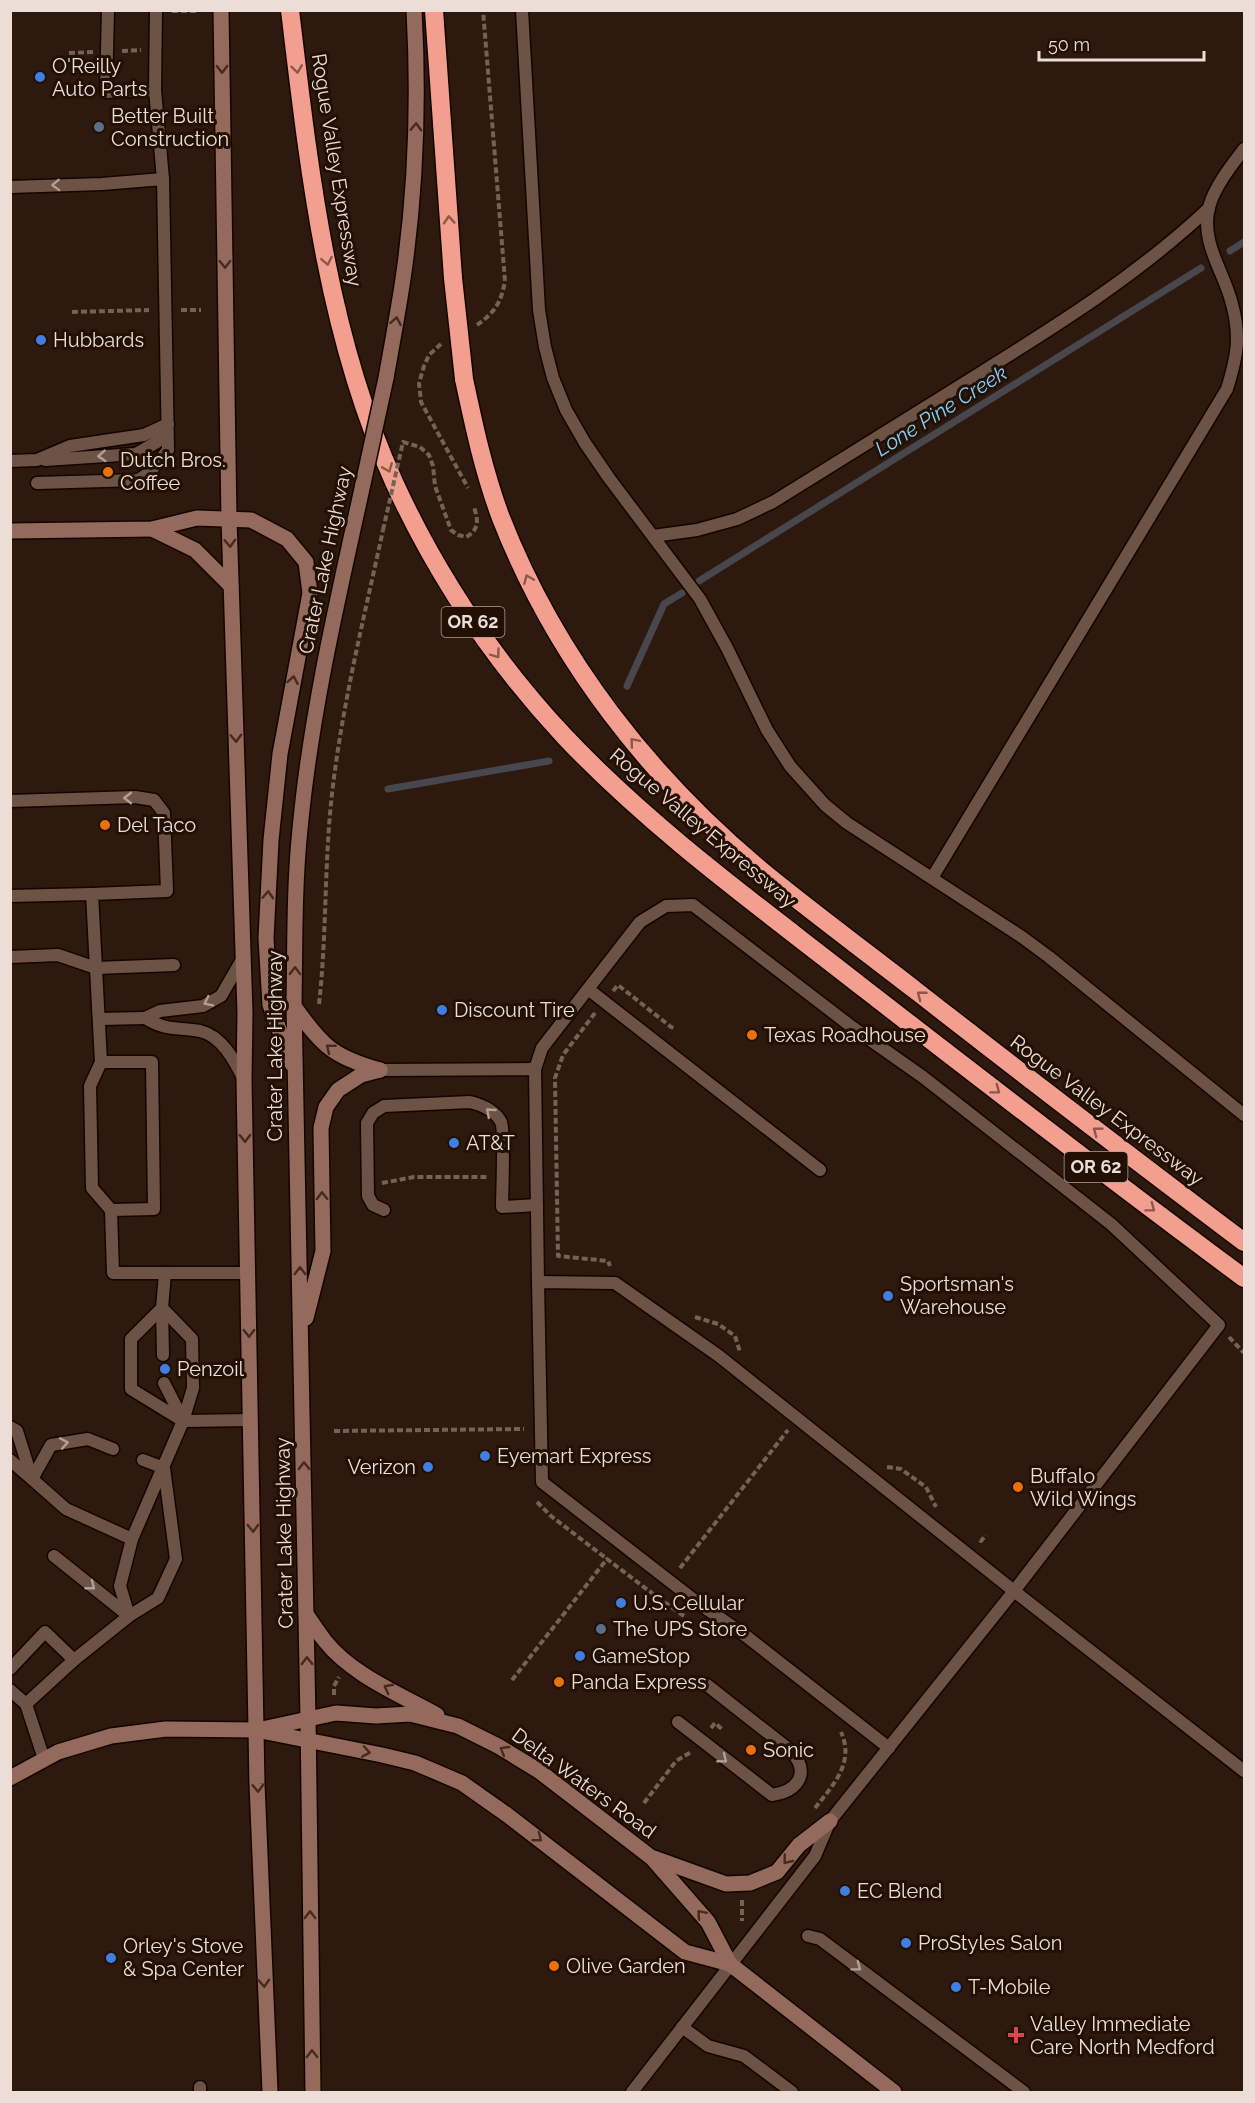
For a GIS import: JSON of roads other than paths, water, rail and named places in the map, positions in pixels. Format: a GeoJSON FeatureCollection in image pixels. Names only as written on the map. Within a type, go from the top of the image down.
{"type":"FeatureCollection","features":[{"type":"Feature","properties":{"kind":"highway","name":"Rogue Valley Expressway"},"geometry":{"type":"LineString","coordinates":[[290,10],[305,132],[333,294],[364,403],[393,480],[415,526],[463,609],[510,674],[602,774],[659,826],[949,1054],[1245,1278]]}},
{"type":"Feature","properties":{"kind":"highway","name":"Rogue Valley Expressway"},"geometry":{"type":"LineString","coordinates":[[434,10],[453,278],[464,379],[486,474],[501,519],[534,595],[572,661],[646,757],[721,834],[766,875],[1245,1242]]}},
{"type":"Feature","properties":{"kind":"main road","name":"Crater Lake Highway"},"geometry":{"type":"LineString","coordinates":[[220,10],[229,519],[243,958],[256,1730],[270,2092]]}},
{"type":"Feature","properties":{"kind":"main road","name":"Crater Lake Highway"},"geometry":{"type":"LineString","coordinates":[[313,2092],[309,1741],[294,1006],[300,831],[306,774],[321,679],[386,378],[403,279],[414,179],[417,59],[414,10]]}},
{"type":"Feature","properties":{"kind":"main road"},"geometry":{"type":"LineString","coordinates":[[10,531],[152,529],[197,518],[251,520],[287,539],[306,562],[310,592],[280,753],[271,840],[266,938],[270,1005],[295,1074]]}},
{"type":"Feature","properties":{"kind":"main road"},"geometry":{"type":"LineString","coordinates":[[152,529],[195,550],[231,586]]}},
{"type":"Feature","properties":{"kind":"main road"},"geometry":{"type":"LineString","coordinates":[[294,1006],[315,1036],[337,1054],[354,1063],[380,1070]]}},
{"type":"Feature","properties":{"kind":"main road"},"geometry":{"type":"LineString","coordinates":[[301,1336],[323,1251],[321,1128],[326,1107],[338,1090],[361,1075],[380,1070]]}},
{"type":"Feature","properties":{"kind":"main road"},"geometry":{"type":"LineString","coordinates":[[306,1614],[325,1641],[354,1667],[378,1683],[458,1726]]}},
{"type":"Feature","properties":{"kind":"main road","name":"Delta Waters Road"},"geometry":{"type":"LineString","coordinates":[[256,1730],[336,1713],[376,1716],[410,1714],[458,1726],[498,1746],[539,1771],[652,1858],[708,1922],[730,1964]]}},
{"type":"Feature","properties":{"kind":"main road","name":"Delta Waters Road"},"geometry":{"type":"LineString","coordinates":[[10,1778],[58,1752],[111,1736],[166,1730],[256,1730],[415,1763],[462,1783],[506,1814],[685,1952],[730,1964],[894,2092]]}},
{"type":"Feature","properties":{"kind":"main road"},"geometry":{"type":"LineString","coordinates":[[652,1858],[726,1884],[750,1883],[777,1872],[799,1845],[830,1821]]}},
{"type":"Feature","properties":{"kind":"lane"},"geometry":{"type":"LineString","coordinates":[[108,10],[106,92],[155,90]]}},
{"type":"Feature","properties":{"kind":"lane"},"geometry":{"type":"LineString","coordinates":[[38,483],[138,480],[149,473],[168,450],[163,179],[155,90],[156,10]]}},
{"type":"Feature","properties":{"kind":"lane"},"geometry":{"type":"LineString","coordinates":[[522,10],[539,310],[553,378],[585,443],[700,599],[767,730],[789,766],[825,805],[847,823],[1049,957],[1245,1115]]}},
{"type":"Feature","properties":{"kind":"lane"},"geometry":{"type":"LineString","coordinates":[[1245,149],[1218,186],[1209,208],[1207,236],[1232,303],[1245,326]]}},
{"type":"Feature","properties":{"kind":"lane"},"geometry":{"type":"LineString","coordinates":[[10,187],[102,184],[163,179]]}},
{"type":"Feature","properties":{"kind":"lane"},"geometry":{"type":"LineString","coordinates":[[653,536],[697,530],[737,519],[773,502],[1057,326],[1146,262],[1209,208]]}},
{"type":"Feature","properties":{"kind":"lane"},"geometry":{"type":"LineString","coordinates":[[932,878],[1227,389],[1236,359],[1237,347],[1232,303]]}},
{"type":"Feature","properties":{"kind":"lane"},"geometry":{"type":"LineString","coordinates":[[10,461],[136,454],[158,442],[168,424]]}},
{"type":"Feature","properties":{"kind":"lane"},"geometry":{"type":"LineString","coordinates":[[37,460],[70,446],[144,435],[168,424]]}},
{"type":"Feature","properties":{"kind":"lane"},"geometry":{"type":"LineString","coordinates":[[10,801],[135,797],[154,800],[164,813],[167,891],[10,896]]}},
{"type":"Feature","properties":{"kind":"lane"},"geometry":{"type":"LineString","coordinates":[[92,894],[101,1062],[90,1086],[92,1188],[111,1210],[113,1273],[248,1273]]}},
{"type":"Feature","properties":{"kind":"lane"},"geometry":{"type":"LineString","coordinates":[[632,2092],[815,1856],[830,1821],[889,1748],[1014,1591],[1219,1325],[1111,1224],[923,1077],[852,1028],[693,905],[666,906],[640,922],[542,1048],[535,1069],[542,1482],[670,1581],[746,1636],[889,1748]]}},
{"type":"Feature","properties":{"kind":"lane"},"geometry":{"type":"LineString","coordinates":[[10,957],[58,955],[96,968],[174,965]]}},
{"type":"Feature","properties":{"kind":"lane"},"geometry":{"type":"LineString","coordinates":[[99,1019],[145,1018],[160,1011],[203,1006],[221,996],[243,958]]}},
{"type":"Feature","properties":{"kind":"lane"},"geometry":{"type":"LineString","coordinates":[[588,989],[820,1170]]}},
{"type":"Feature","properties":{"kind":"lane"},"geometry":{"type":"LineString","coordinates":[[145,1018],[159,1027],[202,1032],[219,1042],[234,1061],[244,1080]]}},
{"type":"Feature","properties":{"kind":"lane"},"geometry":{"type":"LineString","coordinates":[[101,1062],[152,1062],[154,1209],[111,1210]]}},
{"type":"Feature","properties":{"kind":"lane"},"geometry":{"type":"LineString","coordinates":[[380,1070],[535,1069]]}},
{"type":"Feature","properties":{"kind":"lane"},"geometry":{"type":"LineString","coordinates":[[384,1210],[373,1205],[368,1196],[367,1123],[373,1113],[384,1106],[470,1102],[491,1110],[502,1123],[502,1208],[537,1205]]}},
{"type":"Feature","properties":{"kind":"lane"},"geometry":{"type":"LineString","coordinates":[[163,1355],[162,1308],[165,1273]]}},
{"type":"Feature","properties":{"kind":"lane"},"geometry":{"type":"LineString","coordinates":[[538,1282],[615,1283],[719,1356],[1245,1771]]}},
{"type":"Feature","properties":{"kind":"lane"},"geometry":{"type":"LineString","coordinates":[[162,1308],[131,1339],[131,1389],[183,1421],[250,1420]]}},
{"type":"Feature","properties":{"kind":"lane"},"geometry":{"type":"LineString","coordinates":[[129,1616],[120,1586],[132,1539],[183,1421],[193,1388],[192,1339],[162,1308]]}},
{"type":"Feature","properties":{"kind":"lane"},"geometry":{"type":"LineString","coordinates":[[164,1383],[183,1421]]}},
{"type":"Feature","properties":{"kind":"lane"},"geometry":{"type":"LineString","coordinates":[[10,1427],[17,1431],[33,1479]]}},
{"type":"Feature","properties":{"kind":"lane"},"geometry":{"type":"LineString","coordinates":[[33,1479],[51,1445],[88,1439],[113,1449]]}},
{"type":"Feature","properties":{"kind":"lane"},"geometry":{"type":"LineString","coordinates":[[10,1460],[66,1509],[132,1539]]}},
{"type":"Feature","properties":{"kind":"lane"},"geometry":{"type":"LineString","coordinates":[[143,1460],[164,1468]]}},
{"type":"Feature","properties":{"kind":"lane"},"geometry":{"type":"LineString","coordinates":[[26,1704],[74,1660],[129,1616],[158,1598],[176,1559],[164,1468]]}},
{"type":"Feature","properties":{"kind":"lane"},"geometry":{"type":"LineString","coordinates":[[54,1556],[129,1616]]}},
{"type":"Feature","properties":{"kind":"lane"},"geometry":{"type":"LineString","coordinates":[[10,1669],[45,1632],[74,1660]]}},
{"type":"Feature","properties":{"kind":"lane"},"geometry":{"type":"LineString","coordinates":[[678,1722],[772,1795],[786,1793],[796,1785],[802,1771],[800,1761],[791,1751],[707,1684]]}},
{"type":"Feature","properties":{"kind":"lane"},"geometry":{"type":"LineString","coordinates":[[10,1690],[26,1704],[45,1759]]}},
{"type":"Feature","properties":{"kind":"lane"},"geometry":{"type":"LineString","coordinates":[[808,1936],[820,1939],[1024,2092]]}},
{"type":"Feature","properties":{"kind":"lane"},"geometry":{"type":"LineString","coordinates":[[682,2027],[708,2046],[744,2056],[792,2092]]}},
{"type":"Feature","properties":{"kind":"waterway"},"geometry":{"type":"LineString","coordinates":[[1230,251],[1244,242]]}},
{"type":"Feature","properties":{"kind":"waterway","name":"Lone Pine Creek"},"geometry":{"type":"LineString","coordinates":[[699,581],[1201,268]]}},
{"type":"Feature","properties":{"kind":"waterway","name":"Lone Pine Creek"},"geometry":{"type":"LineString","coordinates":[[627,686],[664,604],[682,593]]}},
{"type":"Feature","properties":{"kind":"waterway","name":"Lone Pine Creek"},"geometry":{"type":"LineString","coordinates":[[388,789],[549,761]]}},
{"type":"Feature","properties":{"kind":"place","name":"O'Reilly Auto Parts"},"geometry":{"type":"Point","coordinates":[40,77]}},
{"type":"Feature","properties":{"kind":"place","name":"Better Built Construction"},"geometry":{"type":"Point","coordinates":[99,127]}},
{"type":"Feature","properties":{"kind":"place","name":"Hubbards"},"geometry":{"type":"Point","coordinates":[41,340]}},
{"type":"Feature","properties":{"kind":"place","name":"Dutch Bros. Coffee"},"geometry":{"type":"Point","coordinates":[108,472]}},
{"type":"Feature","properties":{"kind":"place","name":"Del Taco"},"geometry":{"type":"Point","coordinates":[105,825]}},
{"type":"Feature","properties":{"kind":"place","name":"Discount Tire"},"geometry":{"type":"Point","coordinates":[442,1010]}},
{"type":"Feature","properties":{"kind":"place","name":"Texas Roadhouse"},"geometry":{"type":"Point","coordinates":[752,1035]}},
{"type":"Feature","properties":{"kind":"place","name":"AT&T"},"geometry":{"type":"Point","coordinates":[454,1143]}},
{"type":"Feature","properties":{"kind":"place","name":"Sportsman's Warehouse"},"geometry":{"type":"Point","coordinates":[888,1296]}},
{"type":"Feature","properties":{"kind":"place","name":"Penzoil"},"geometry":{"type":"Point","coordinates":[165,1369]}},
{"type":"Feature","properties":{"kind":"place","name":"Eyemart Express"},"geometry":{"type":"Point","coordinates":[485,1456]}},
{"type":"Feature","properties":{"kind":"place","name":"Verizon"},"geometry":{"type":"Point","coordinates":[428,1467]}},
{"type":"Feature","properties":{"kind":"place","name":"Buffalo Wild Wings"},"geometry":{"type":"Point","coordinates":[1018,1487]}},
{"type":"Feature","properties":{"kind":"place","name":"U.S. Cellular"},"geometry":{"type":"Point","coordinates":[621,1603]}},
{"type":"Feature","properties":{"kind":"place","name":"The UPS Store"},"geometry":{"type":"Point","coordinates":[601,1629]}},
{"type":"Feature","properties":{"kind":"place","name":"GameStop"},"geometry":{"type":"Point","coordinates":[580,1656]}},
{"type":"Feature","properties":{"kind":"place","name":"Panda Express"},"geometry":{"type":"Point","coordinates":[559,1682]}},
{"type":"Feature","properties":{"kind":"place","name":"Sonic"},"geometry":{"type":"Point","coordinates":[751,1750]}},
{"type":"Feature","properties":{"kind":"place","name":"EC Blend"},"geometry":{"type":"Point","coordinates":[845,1891]}},
{"type":"Feature","properties":{"kind":"place","name":"ProStyles Salon"},"geometry":{"type":"Point","coordinates":[906,1943]}},
{"type":"Feature","properties":{"kind":"place","name":"Orley's Stove & Spa Center"},"geometry":{"type":"Point","coordinates":[111,1958]}},
{"type":"Feature","properties":{"kind":"place","name":"Olive Garden"},"geometry":{"type":"Point","coordinates":[554,1966]}},
{"type":"Feature","properties":{"kind":"place","name":"T-Mobile"},"geometry":{"type":"Point","coordinates":[956,1987]}},
{"type":"Feature","properties":{"kind":"place","name":"Valley Immediate Care North Medford"},"geometry":{"type":"Point","coordinates":[1016,2035]}}]}
